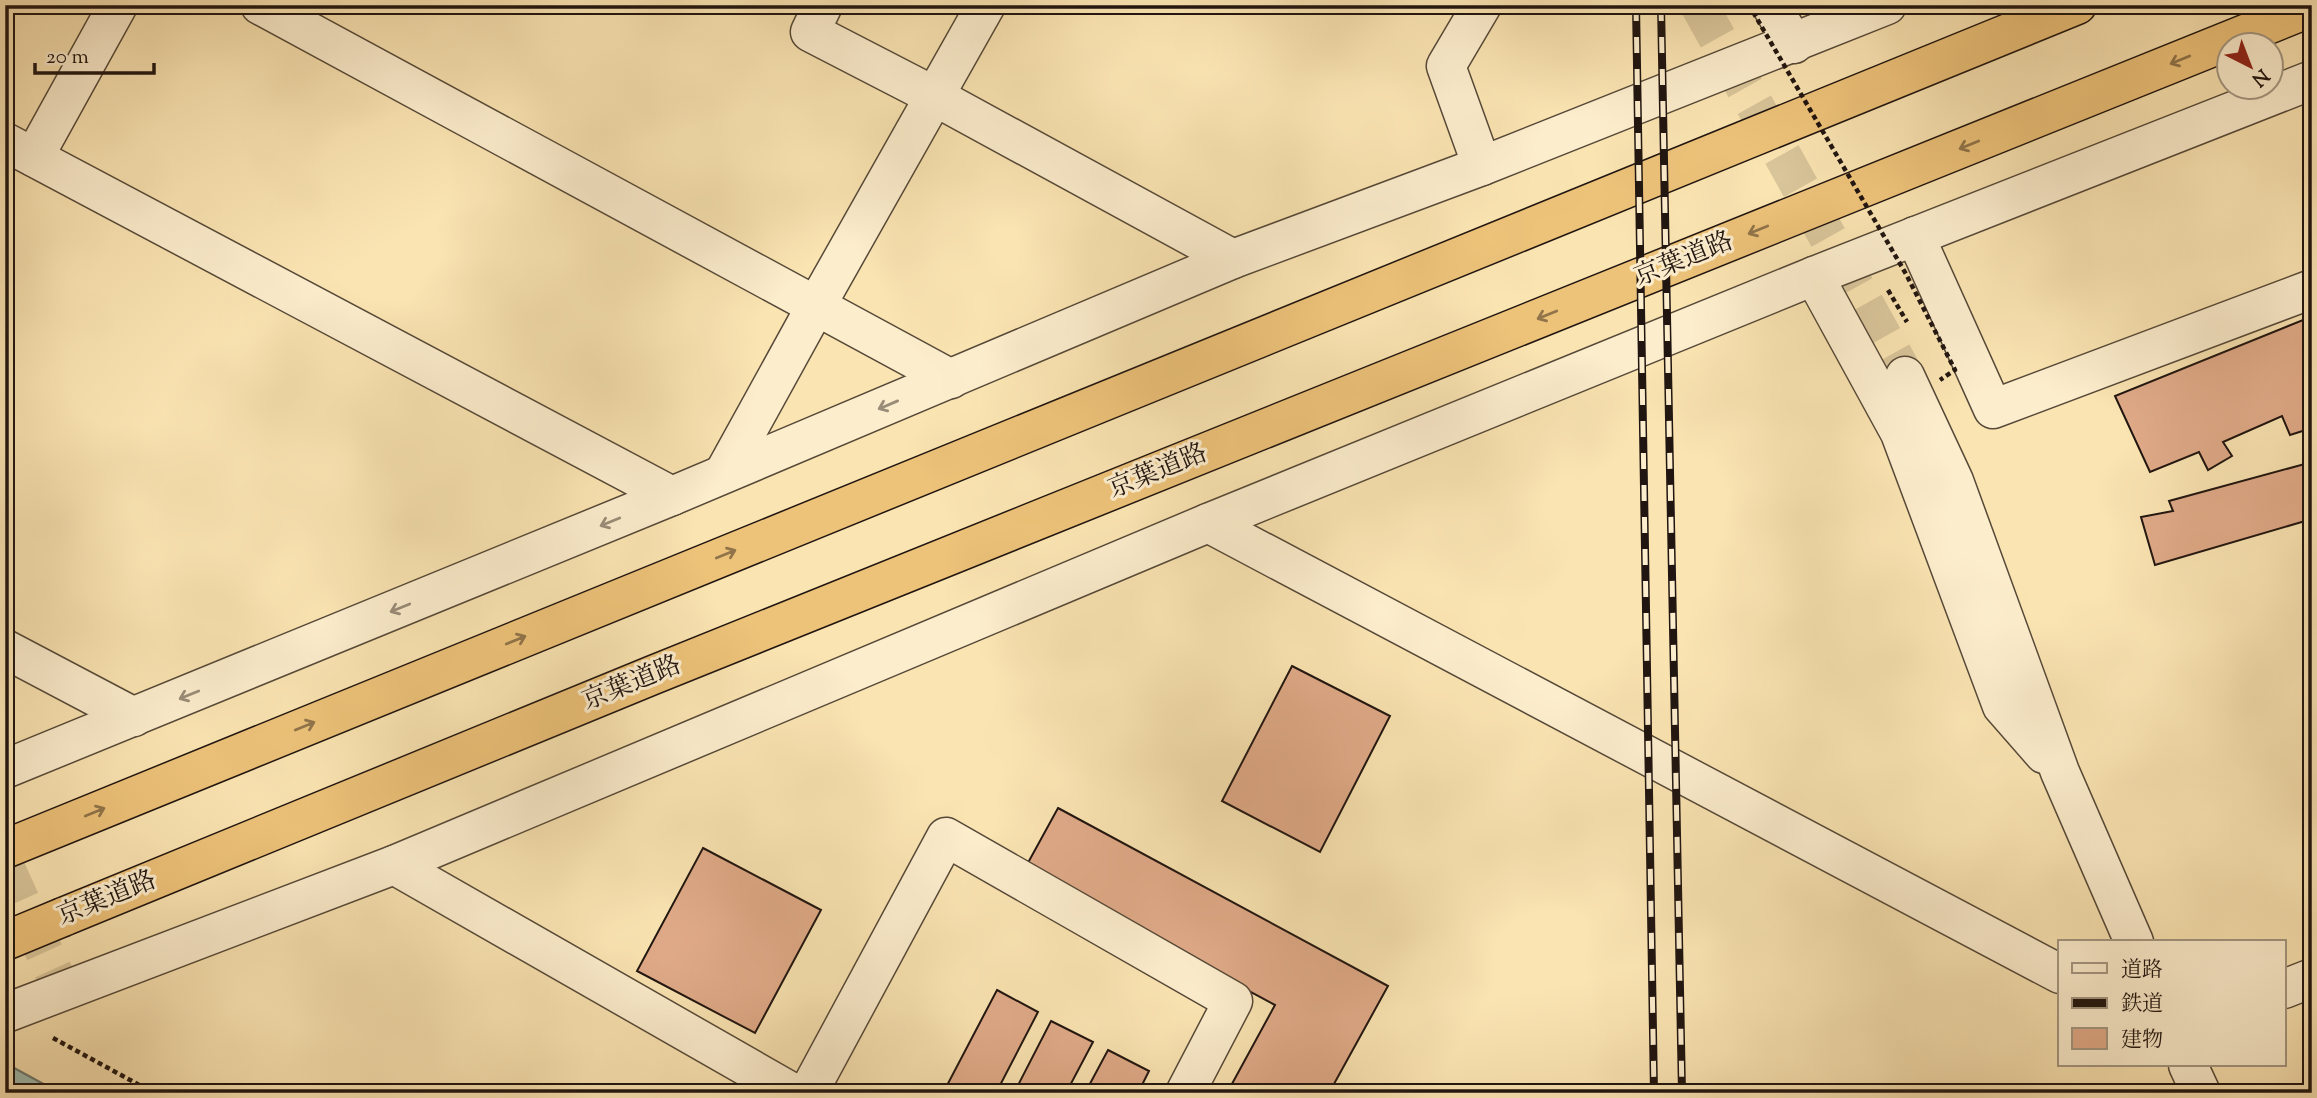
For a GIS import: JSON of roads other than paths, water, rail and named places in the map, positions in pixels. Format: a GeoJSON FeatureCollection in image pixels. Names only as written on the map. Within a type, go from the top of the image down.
{"type":"FeatureCollection","features":[{"type":"Feature","properties":{"kind":"highway"},"geometry":{"type":"LineString","coordinates":[[18,843],[2077,5]]}},
{"type":"Feature","properties":{"kind":"highway","name":"京葉道路"},"geometry":{"type":"LineString","coordinates":[[5,941],[718,649],[2312,7]]}},
{"type":"Feature","properties":{"kind":"street"},"geometry":{"type":"LineString","coordinates":[[118,5],[20,150],[673,496]]}},
{"type":"Feature","properties":{"kind":"street"},"geometry":{"type":"LineString","coordinates":[[260,5],[951,379]]}},
{"type":"Feature","properties":{"kind":"street"},"geometry":{"type":"LineString","coordinates":[[823,5],[810,32],[934,96],[1233,259]]}},
{"type":"Feature","properties":{"kind":"street"},"geometry":{"type":"LineString","coordinates":[[724,473],[986,5]]}},
{"type":"Feature","properties":{"kind":"street"},"geometry":{"type":"LineString","coordinates":[[1482,5],[1446,66],[1482,166]]}},
{"type":"Feature","properties":{"kind":"street"},"geometry":{"type":"LineString","coordinates":[[1771,5],[1794,44]]}},
{"type":"Feature","properties":{"kind":"street"},"geometry":{"type":"LineString","coordinates":[[5,769],[673,496],[1233,259],[1482,166],[1887,5]]}},
{"type":"Feature","properties":{"kind":"street"},"geometry":{"type":"LineString","coordinates":[[6,1013],[394,865],[1208,523],[1814,276],[2312,80]]}},
{"type":"Feature","properties":{"kind":"street"},"geometry":{"type":"LineString","coordinates":[[1915,236],[1993,409],[2312,289]]}},
{"type":"Feature","properties":{"kind":"street"},"geometry":{"type":"LineString","coordinates":[[1814,276],[1900,433],[2002,706],[2060,772]]}},
{"type":"Feature","properties":{"kind":"street"},"geometry":{"type":"LineString","coordinates":[[1923,378],[1954,481],[2060,772],[2133,940]]}},
{"type":"Feature","properties":{"kind":"street"},"geometry":{"type":"LineString","coordinates":[[1208,523],[2058,973]]}},
{"type":"Feature","properties":{"kind":"street"},"geometry":{"type":"LineString","coordinates":[[5,649],[134,718]]}},
{"type":"Feature","properties":{"kind":"street"},"geometry":{"type":"LineString","coordinates":[[808,1093],[946,837],[1233,1001],[1185,1093]]}},
{"type":"Feature","properties":{"kind":"street"},"geometry":{"type":"LineString","coordinates":[[394,865],[793,1093]]}},
{"type":"Feature","properties":{"kind":"street"},"geometry":{"type":"LineString","coordinates":[[2286,988],[2312,978]]}},
{"type":"Feature","properties":{"kind":"street"},"geometry":{"type":"LineString","coordinates":[[2188,1066],[2201,1093]]}},
{"type":"Feature","properties":{"kind":"tunnel"},"geometry":{"type":"LineString","coordinates":[[1699,5],[1905,376]]}},
{"type":"Feature","properties":{"kind":"tunnel"},"geometry":{"type":"LineString","coordinates":[[5,866],[62,991]]}},
{"type":"Feature","properties":{"kind":"railway"},"geometry":{"type":"LineString","coordinates":[[1636,5],[1654,1093]]}},
{"type":"Feature","properties":{"kind":"railway"},"geometry":{"type":"LineString","coordinates":[[1661,5],[1682,1093]]}}]}
